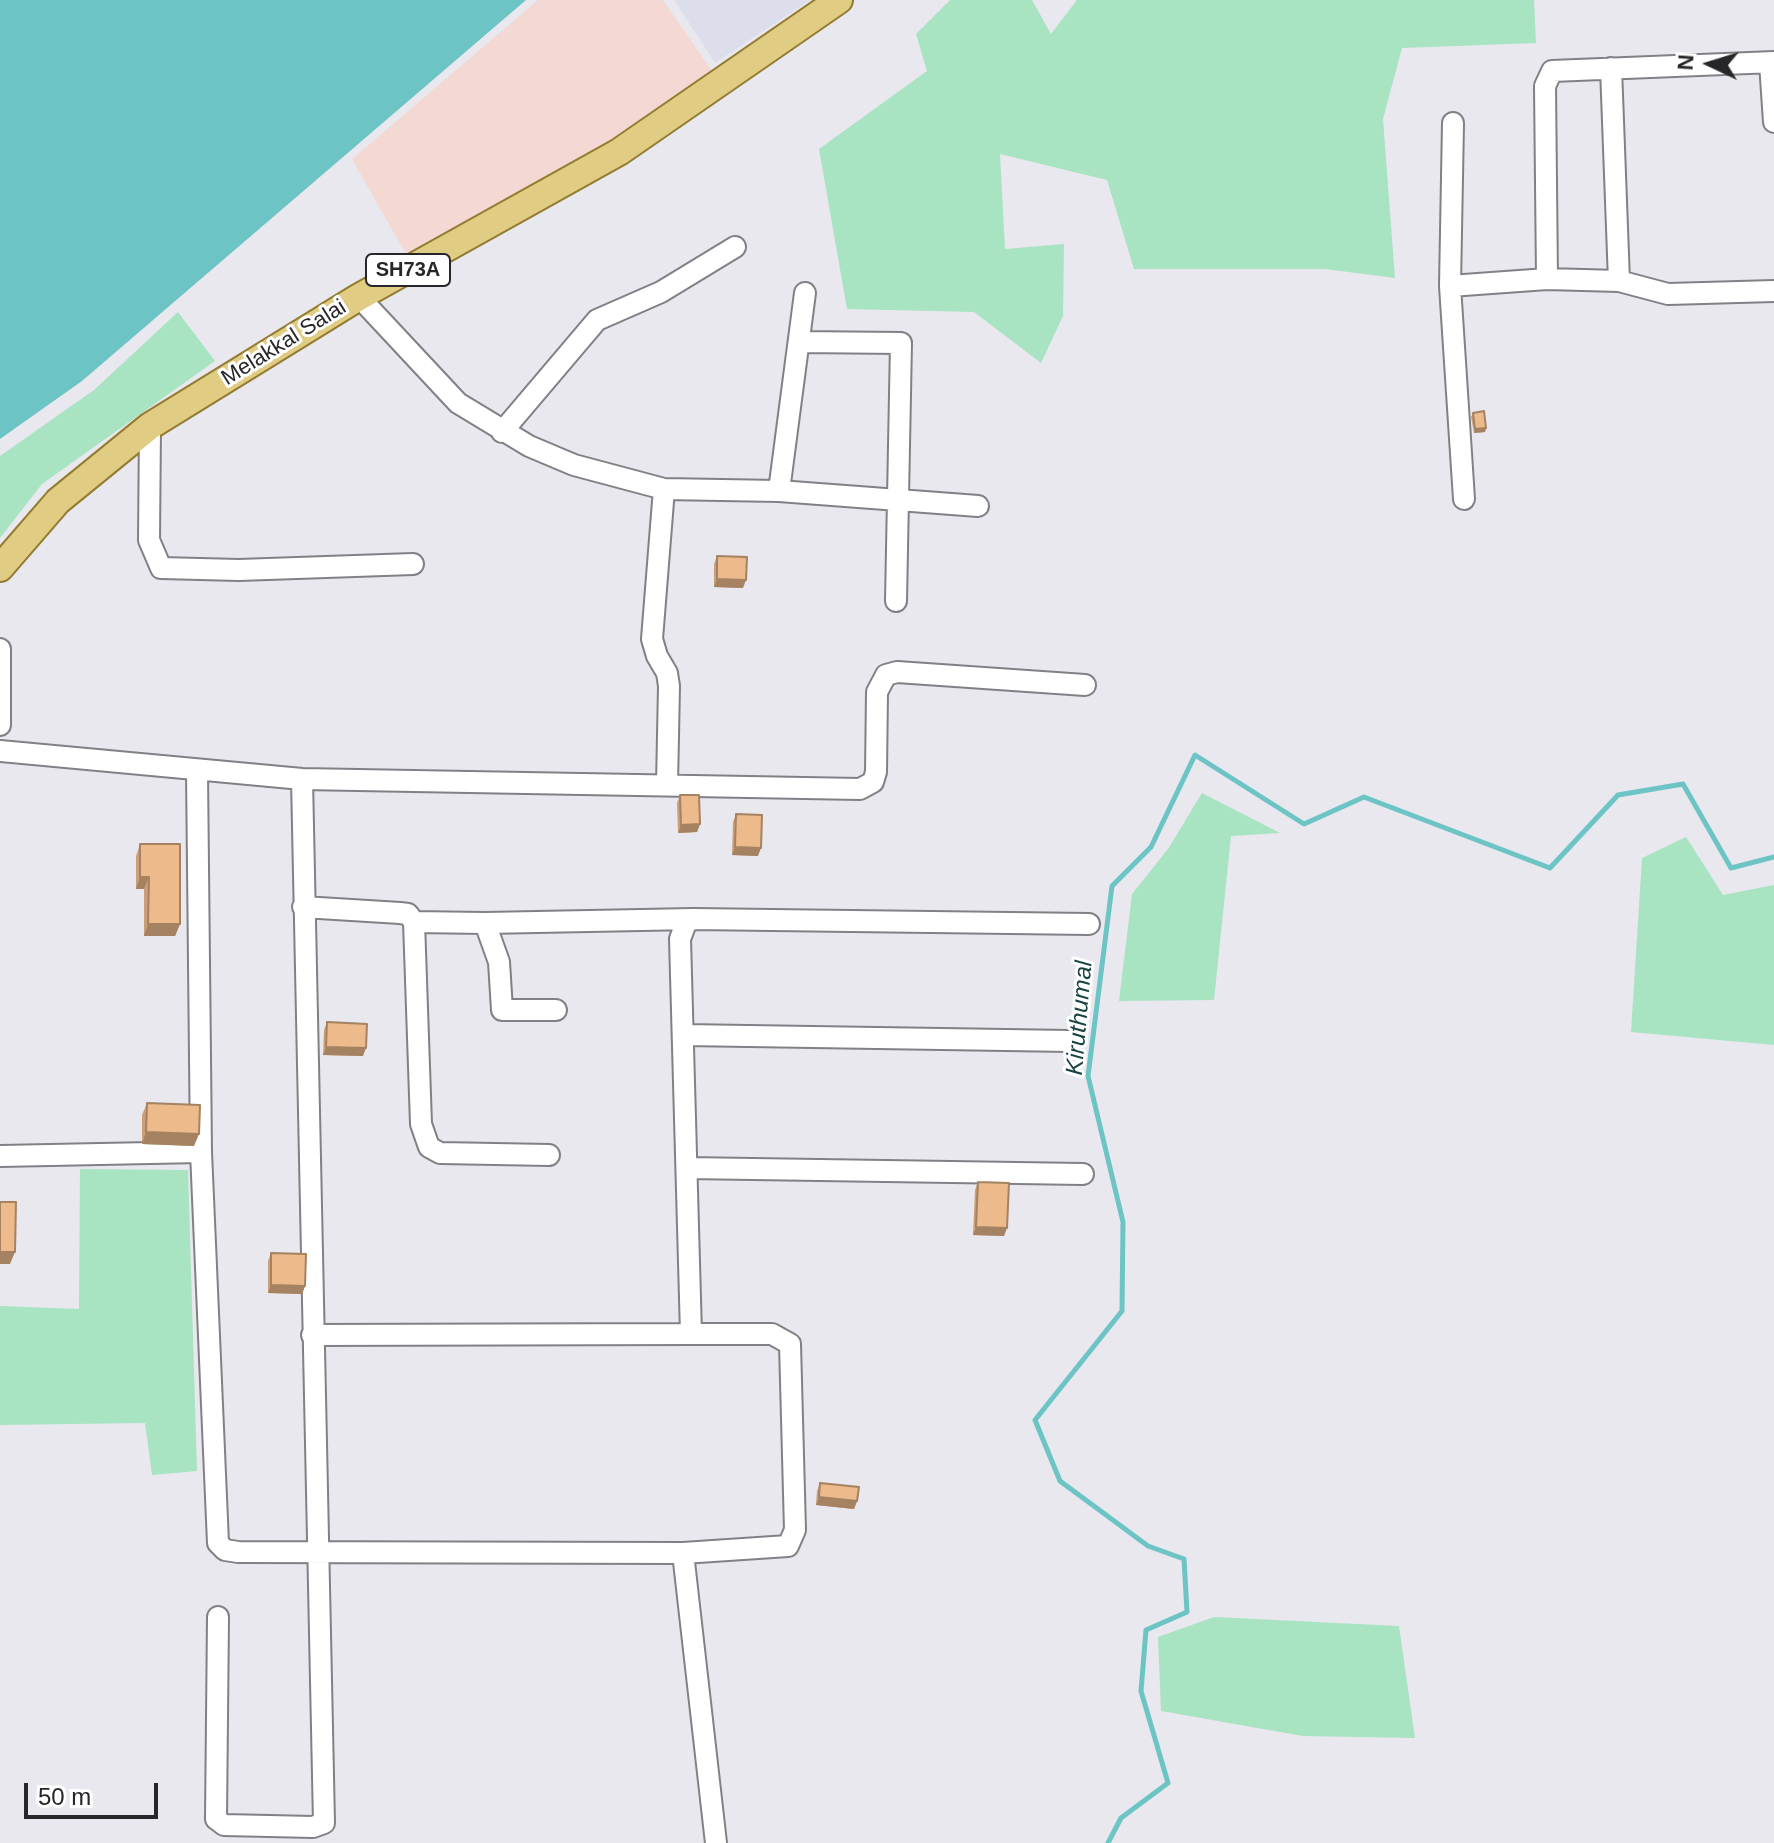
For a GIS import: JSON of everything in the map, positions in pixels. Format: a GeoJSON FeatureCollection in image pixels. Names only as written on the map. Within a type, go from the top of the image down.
{"type":"FeatureCollection","features":[{"type":"Feature","properties":{"kind":"main road","name":"Melakkal Salai"},"geometry":{"type":"LineString","coordinates":[[0,568],[58,501],[150,426],[359,297],[619,152],[839,0]]}},
{"type":"Feature","properties":{"kind":"street"},"geometry":{"type":"LineString","coordinates":[[1547,279],[1547,77],[1561,70],[1772,62],[1774,122]]}},
{"type":"Feature","properties":{"kind":"street"},"geometry":{"type":"LineString","coordinates":[[1611,68],[1619,281]]}},
{"type":"Feature","properties":{"kind":"street"},"geometry":{"type":"LineString","coordinates":[[1453,123],[1450,286],[1464,499]]}},
{"type":"Feature","properties":{"kind":"street"},"geometry":{"type":"LineString","coordinates":[[502,432],[597,320],[661,292],[735,247]]}},
{"type":"Feature","properties":{"kind":"street"},"geometry":{"type":"LineString","coordinates":[[1450,286],[1547,279],[1619,281],[1668,294],[1774,291]]}},
{"type":"Feature","properties":{"kind":"street"},"geometry":{"type":"LineString","coordinates":[[779,491],[805,293]]}},
{"type":"Feature","properties":{"kind":"street"},"geometry":{"type":"LineString","coordinates":[[359,297],[458,403],[502,432],[574,465],[664,489],[779,491],[978,506]]}},
{"type":"Feature","properties":{"kind":"street"},"geometry":{"type":"LineString","coordinates":[[799,342],[901,343],[896,601]]}},
{"type":"Feature","properties":{"kind":"street"},"geometry":{"type":"LineString","coordinates":[[150,426],[149,540],[161,568],[239,570],[413,564]]}},
{"type":"Feature","properties":{"kind":"street"},"geometry":{"type":"LineString","coordinates":[[664,489],[652,639],[667,673],[669,686],[667,785]]}},
{"type":"Feature","properties":{"kind":"street"},"geometry":{"type":"LineString","coordinates":[[0,649],[0,725]]}},
{"type":"Feature","properties":{"kind":"street"},"geometry":{"type":"LineString","coordinates":[[0,751],[197,772],[302,779],[868,787],[876,772],[877,692],[886,675],[897,672],[1085,685]]}},
{"type":"Feature","properties":{"kind":"street"},"geometry":{"type":"LineString","coordinates":[[197,772],[201,1152],[218,1543],[225,1550],[238,1552],[683,1553],[781,1550],[794,1539],[790,1344],[772,1334],[312,1335]]}},
{"type":"Feature","properties":{"kind":"street"},"geometry":{"type":"LineString","coordinates":[[218,1617],[216,1819],[224,1825],[313,1827],[324,1823],[302,779]]}},
{"type":"Feature","properties":{"kind":"street"},"geometry":{"type":"LineString","coordinates":[[303,907],[408,914],[414,922],[421,1124],[429,1147],[440,1153],[549,1155]]}},
{"type":"Feature","properties":{"kind":"street"},"geometry":{"type":"LineString","coordinates":[[414,922],[693,919],[1089,924]]}},
{"type":"Feature","properties":{"kind":"street"},"geometry":{"type":"LineString","coordinates":[[691,1334],[680,939],[686,923],[693,919]]}},
{"type":"Feature","properties":{"kind":"street"},"geometry":{"type":"LineString","coordinates":[[485,923],[499,962],[502,1010],[556,1010]]}},
{"type":"Feature","properties":{"kind":"street"},"geometry":{"type":"LineString","coordinates":[[684,1035],[1070,1041]]}},
{"type":"Feature","properties":{"kind":"street"},"geometry":{"type":"LineString","coordinates":[[0,1156],[201,1152]]}},
{"type":"Feature","properties":{"kind":"street"},"geometry":{"type":"LineString","coordinates":[[687,1168],[1083,1174]]}},
{"type":"Feature","properties":{"kind":"street"},"geometry":{"type":"LineString","coordinates":[[683,1553],[716,1843]]}},
{"type":"Feature","properties":{"kind":"shaded area"},"geometry":{"type":"Polygon","coordinates":[[[538,0],[663,0],[712,71],[602,146],[406,254],[352,159],[538,0]]]}},
{"type":"Feature","properties":{"kind":"shaded area"},"geometry":{"type":"Polygon","coordinates":[[[674,0],[810,0],[715,63],[674,0]]]}},
{"type":"Feature","properties":{"kind":"green space"},"geometry":{"type":"Polygon","coordinates":[[[950,0],[1032,0],[1051,34],[1077,0],[1534,0],[1536,43],[1402,48],[1383,119],[1395,278],[1325,269],[1134,269],[1107,180],[1000,154],[1005,249],[1064,244],[1063,316],[1041,363],[974,312],[847,309],[819,149],[927,71],[916,34],[950,0]]]}},
{"type":"Feature","properties":{"kind":"green space"},"geometry":{"type":"Polygon","coordinates":[[[178,312],[215,361],[42,484],[0,538],[0,456],[94,390],[178,312]]]}},
{"type":"Feature","properties":{"kind":"green space"},"geometry":{"type":"Polygon","coordinates":[[[1202,793],[1280,833],[1231,836],[1214,1000],[1119,1001],[1132,894],[1168,849],[1202,793]]]}},
{"type":"Feature","properties":{"kind":"green space"},"geometry":{"type":"Polygon","coordinates":[[[1686,837],[1723,895],[1774,885],[1774,1045],[1631,1032],[1642,858],[1686,837]]]}},
{"type":"Feature","properties":{"kind":"green space"},"geometry":{"type":"Polygon","coordinates":[[[80,1169],[188,1170],[197,1471],[152,1475],[145,1423],[0,1425],[0,1306],[79,1309],[80,1169]]]}},
{"type":"Feature","properties":{"kind":"green space"},"geometry":{"type":"Polygon","coordinates":[[[1214,1617],[1399,1626],[1415,1738],[1303,1736],[1161,1711],[1158,1637],[1214,1617]]]}},
{"type":"Feature","properties":{"kind":"water"},"geometry":{"type":"Polygon","coordinates":[[[0,0],[526,0],[82,381],[0,439],[0,0]]]}},
{"type":"Feature","properties":{"kind":"building"},"geometry":{"type":"Polygon","coordinates":[[[1484,411],[1486,428],[1475,429],[1473,413],[1484,411]]]}},
{"type":"Feature","properties":{"kind":"building"},"geometry":{"type":"Polygon","coordinates":[[[717,556],[747,557],[746,580],[717,579],[717,556]]]}},
{"type":"Feature","properties":{"kind":"building"},"geometry":{"type":"Polygon","coordinates":[[[680,795],[699,795],[700,824],[681,825],[680,795]]]}},
{"type":"Feature","properties":{"kind":"building"},"geometry":{"type":"Polygon","coordinates":[[[736,814],[762,815],[761,848],[735,847],[736,814]]]}},
{"type":"Feature","properties":{"kind":"building"},"geometry":{"type":"Polygon","coordinates":[[[140,844],[180,844],[180,924],[148,924],[149,877],[140,877],[140,844]]]}},
{"type":"Feature","properties":{"kind":"building"},"geometry":{"type":"Polygon","coordinates":[[[327,1022],[367,1024],[366,1048],[326,1047],[327,1022]]]}},
{"type":"Feature","properties":{"kind":"building"},"geometry":{"type":"Polygon","coordinates":[[[147,1103],[200,1105],[199,1134],[146,1132],[147,1103]]]}},
{"type":"Feature","properties":{"kind":"building"},"geometry":{"type":"Polygon","coordinates":[[[978,1182],[1009,1183],[1007,1228],[976,1227],[978,1182]]]}},
{"type":"Feature","properties":{"kind":"building"},"geometry":{"type":"Polygon","coordinates":[[[0,1202],[16,1202],[15,1252],[0,1252],[0,1202]]]}},
{"type":"Feature","properties":{"kind":"building"},"geometry":{"type":"Polygon","coordinates":[[[271,1253],[306,1254],[305,1286],[271,1285],[271,1253]]]}},
{"type":"Feature","properties":{"kind":"building"},"geometry":{"type":"Polygon","coordinates":[[[820,1483],[859,1487],[857,1501],[819,1497],[820,1483]]]}},
{"type":"Feature","properties":{"kind":"waterway","name":"Kiruthumal"},"geometry":{"type":"LineString","coordinates":[[1108,1843],[1121,1818],[1168,1783],[1141,1691],[1146,1630],[1187,1612],[1184,1559],[1148,1546],[1060,1481],[1035,1420],[1122,1311],[1123,1222],[1088,1076],[1112,886],[1151,847],[1195,755],[1304,824],[1364,797],[1550,868],[1618,795],[1683,784],[1731,868],[1774,857]]}}]}
